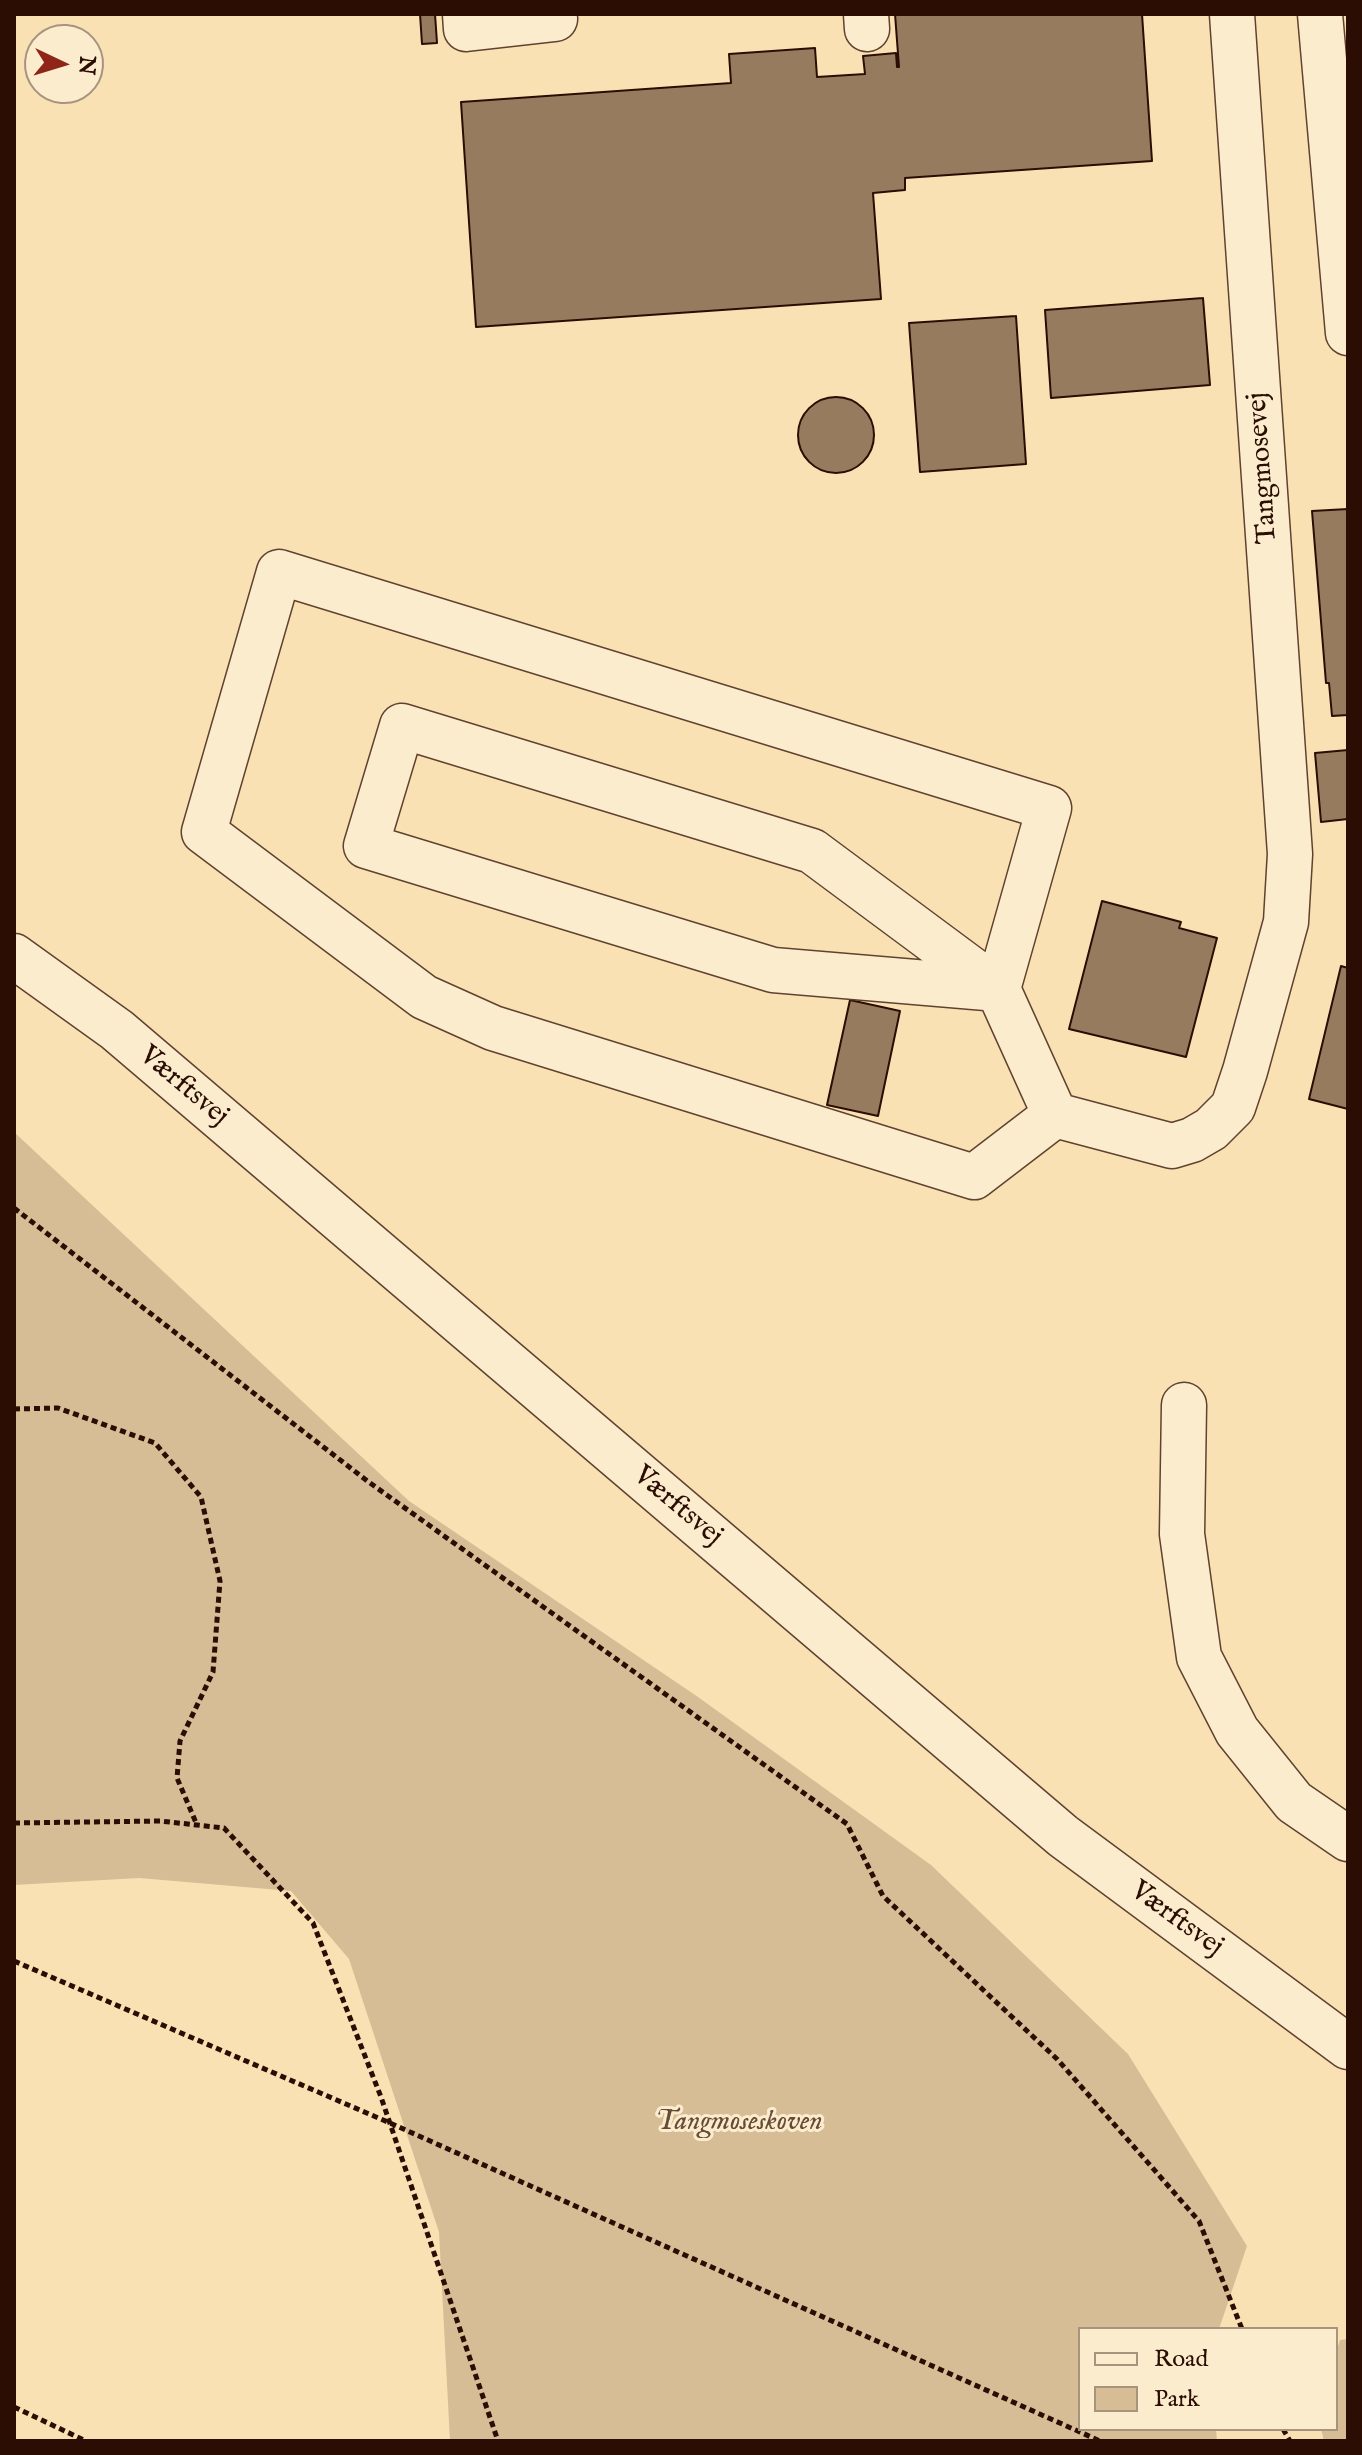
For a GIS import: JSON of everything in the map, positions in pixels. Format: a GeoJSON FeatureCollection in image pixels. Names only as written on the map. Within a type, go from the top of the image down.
{"type":"FeatureCollection","features":[{"type":"Feature","properties":{"kind":"street"},"geometry":{"type":"LineString","coordinates":[[465,14],[466,29],[555,19]]}},
{"type":"Feature","properties":{"kind":"street","name":"Tangmosevej"},"geometry":{"type":"LineString","coordinates":[[1055,1115],[1172,1146],[1192,1140],[1211,1129],[1233,1107],[1286,922],[1290,854],[1232,14]]}},
{"type":"Feature","properties":{"kind":"street"},"geometry":{"type":"LineString","coordinates":[[1320,14],[1348,333]]}},
{"type":"Feature","properties":{"kind":"street"},"geometry":{"type":"LineString","coordinates":[[998,989],[773,970],[366,846],[402,726],[812,851],[998,989],[1055,1115],[974,1177],[493,1028],[424,997],[204,832],[279,572],[1049,808],[998,989]]}},
{"type":"Feature","properties":{"kind":"street","name":"Værftsvej"},"geometry":{"type":"LineString","coordinates":[[14,956],[117,1030],[1063,1836],[1348,2047]]}},
{"type":"Feature","properties":{"kind":"street"},"geometry":{"type":"LineString","coordinates":[[1184,1405],[1182,1534],[1199,1657],[1237,1731],[1294,1802],[1348,1839]]}},
{"type":"Feature","properties":{"kind":"path"},"geometry":{"type":"LineString","coordinates":[[14,1208],[370,1483],[847,1824],[883,1896],[1057,2059],[1199,2221],[1241,2327]]}},
{"type":"Feature","properties":{"kind":"path"},"geometry":{"type":"LineString","coordinates":[[14,1409],[58,1408],[155,1443],[201,1497],[220,1581],[213,1672],[180,1741],[177,1778],[197,1825]]}},
{"type":"Feature","properties":{"kind":"path"},"geometry":{"type":"LineString","coordinates":[[14,1823],[160,1821],[224,1828],[313,1923],[390,2123],[498,2441]]}},
{"type":"Feature","properties":{"kind":"path"},"geometry":{"type":"LineString","coordinates":[[14,1961],[390,2123],[1100,2441]]}},
{"type":"Feature","properties":{"kind":"path"},"geometry":{"type":"LineString","coordinates":[[14,2407],[86,2441]]}},
{"type":"Feature","properties":{"kind":"green space","name":"Tangmoseskoven"},"geometry":{"type":"Polygon","coordinates":[[[14,1132],[409,1501],[698,1697],[931,1865],[1128,2054],[1247,2246],[1220,2327],[1078,2327],[1078,2431],[1216,2431],[1217,2441],[450,2441],[439,2232],[349,1959],[291,1891],[139,1878],[14,1885],[14,1132]]]}},
{"type":"Feature","properties":{"kind":"green space"},"geometry":{"type":"Polygon","coordinates":[[[1348,2339],[1348,2441],[1324,2441],[1322,2431],[1338,2431],[1340,2340],[1348,2339]]]}},
{"type":"Feature","properties":{"kind":"building"},"geometry":{"type":"Polygon","coordinates":[[[420,14],[435,14],[437,43],[422,44],[420,14]]]}},
{"type":"Feature","properties":{"kind":"building"},"geometry":{"type":"Polygon","coordinates":[[[895,14],[1142,14],[1152,161],[905,178],[905,190],[873,193],[881,299],[476,327],[461,102],[731,83],[729,54],[815,48],[817,77],[865,74],[863,56],[896,53],[899,67],[895,14]]]}},
{"type":"Feature","properties":{"kind":"building"},"geometry":{"type":"Polygon","coordinates":[[[1203,298],[1210,385],[1051,398],[1045,310],[1203,298]]]}},
{"type":"Feature","properties":{"kind":"building"},"geometry":{"type":"Polygon","coordinates":[[[1016,316],[1026,464],[920,472],[909,323],[1016,316]]]}},
{"type":"Feature","properties":{"kind":"building"},"geometry":{"type":"Polygon","coordinates":[[[829,397],[843,397],[857,403],[868,414],[874,435],[871,450],[863,462],[843,473],[829,473],[815,467],[804,456],[798,442],[798,428],[804,414],[815,403],[829,397]]]}},
{"type":"Feature","properties":{"kind":"building"},"geometry":{"type":"Polygon","coordinates":[[[1348,509],[1348,715],[1332,716],[1329,683],[1326,683],[1312,511],[1348,509]]]}},
{"type":"Feature","properties":{"kind":"building"},"geometry":{"type":"Polygon","coordinates":[[[1348,750],[1348,819],[1321,822],[1315,753],[1348,750]]]}},
{"type":"Feature","properties":{"kind":"building"},"geometry":{"type":"Polygon","coordinates":[[[1102,901],[1181,922],[1179,928],[1217,938],[1186,1057],[1069,1029],[1102,901]]]}},
{"type":"Feature","properties":{"kind":"building"},"geometry":{"type":"Polygon","coordinates":[[[1341,966],[1348,968],[1348,1109],[1309,1099],[1341,966]]]}},
{"type":"Feature","properties":{"kind":"building"},"geometry":{"type":"Polygon","coordinates":[[[850,1000],[900,1011],[878,1116],[827,1105],[850,1000]]]}}]}
